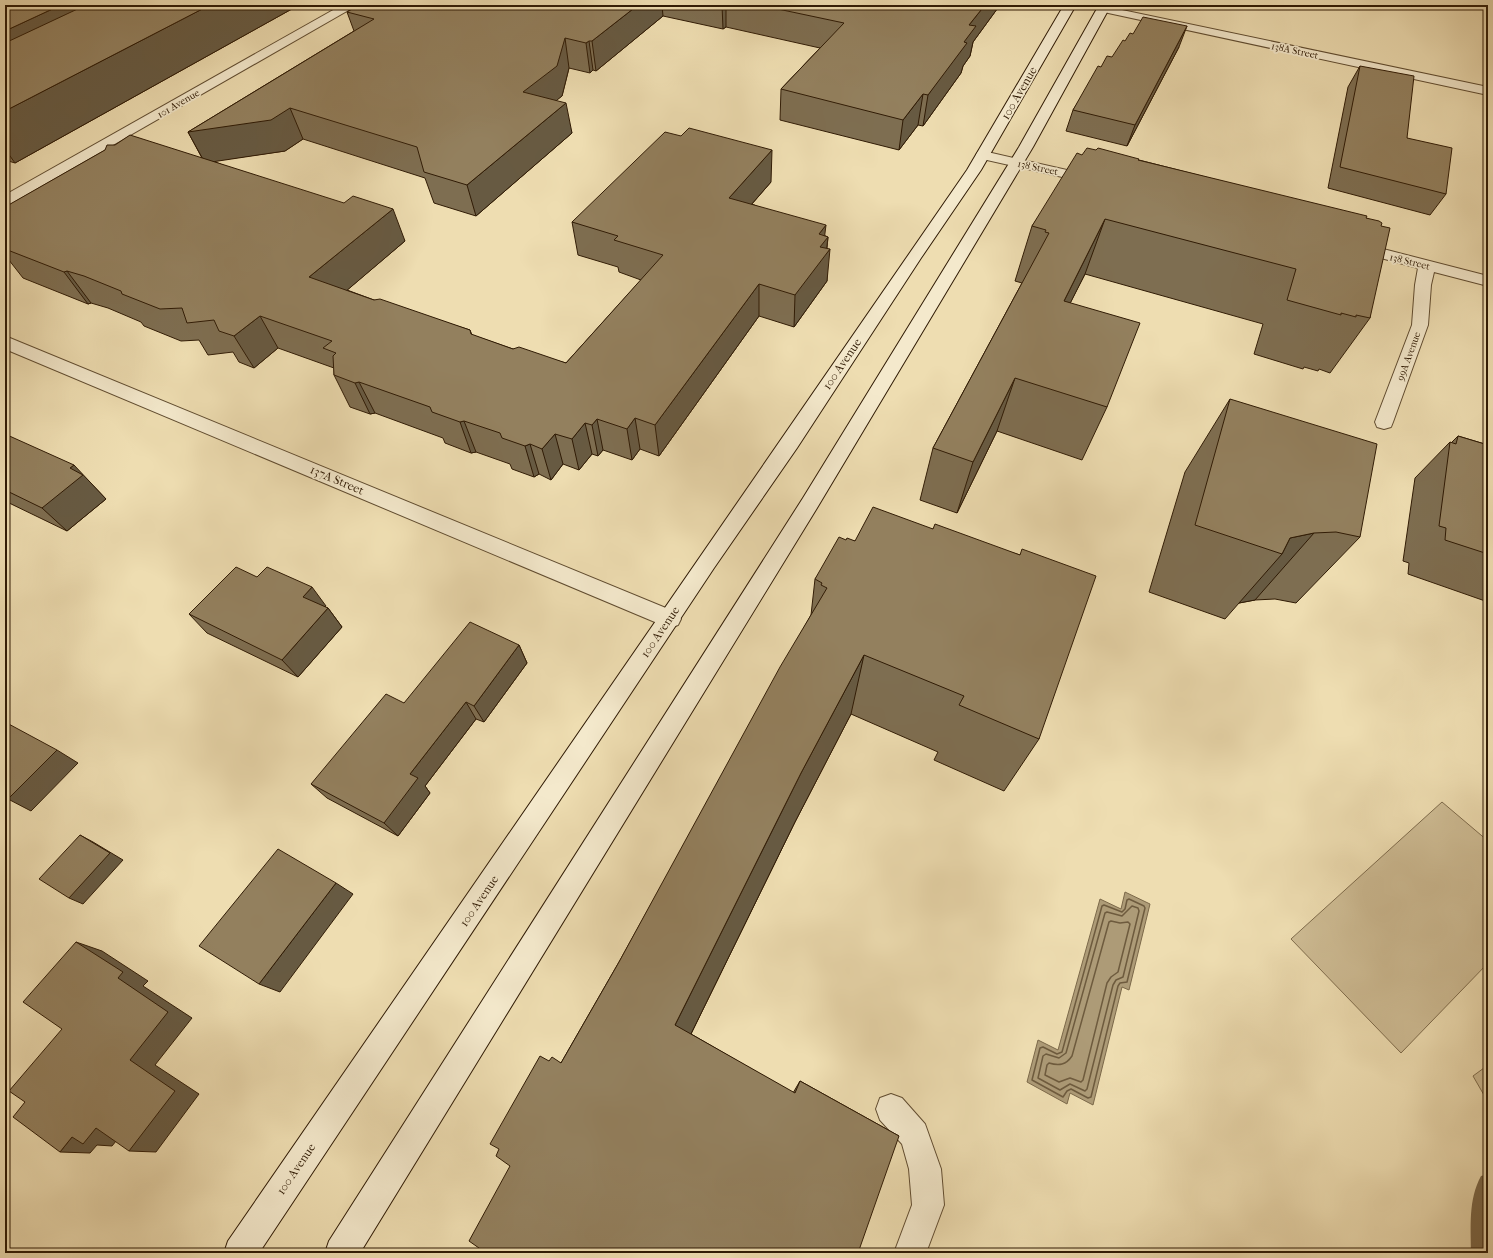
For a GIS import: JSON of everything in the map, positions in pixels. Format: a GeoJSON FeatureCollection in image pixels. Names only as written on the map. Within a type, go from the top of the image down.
{"type":"FeatureCollection","features":[{"type":"Feature","properties":{"kind":"main road","name":"101 Avenue"},"geometry":{"type":"LineString","coordinates":[[5,201],[350,5]]}},
{"type":"Feature","properties":{"kind":"main road","name":"100 Avenue"},"geometry":{"type":"LineString","coordinates":[[240,1253],[670,619],[707,562],[790,443],[983,155],[1070,5]]}},
{"type":"Feature","properties":{"kind":"main road","name":"138A Street"},"geometry":{"type":"LineString","coordinates":[[1104,7],[1488,91]]}},
{"type":"Feature","properties":{"kind":"main road"},"geometry":{"type":"LineString","coordinates":[[341,1253],[810,503],[1017,162],[1104,7]]}},
{"type":"Feature","properties":{"kind":"main road","name":"138 Street"},"geometry":{"type":"LineString","coordinates":[[983,155],[1108,184]]}},
{"type":"Feature","properties":{"kind":"main road","name":"138 Street"},"geometry":{"type":"LineString","coordinates":[[1343,243],[1488,281]]}},
{"type":"Feature","properties":{"kind":"main road","name":"99A Avenue"},"geometry":{"type":"LineString","coordinates":[[1384,422],[1420,325],[1423,285],[1427,265]]}},
{"type":"Feature","properties":{"kind":"main road","name":"137A Street"},"geometry":{"type":"LineString","coordinates":[[5,342],[670,619]]}},
{"type":"Feature","properties":{"kind":"main road"},"geometry":{"type":"LineString","coordinates":[[891,1108],[914,1135],[925,1169],[928,1205],[910,1253]]}},
{"type":"Feature","properties":{"kind":"shaded area"},"geometry":{"type":"Polygon","coordinates":[[[1442,802],[1488,841],[1488,963],[1401,1053],[1291,939],[1442,802]]]}},
{"type":"Feature","properties":{"kind":"shaded area"},"geometry":{"type":"Polygon","coordinates":[[[1488,1065],[1488,1102],[1473,1076],[1488,1065]]]}},
{"type":"Feature","properties":{"kind":"water"},"geometry":{"type":"Polygon","coordinates":[[[1125,892],[1150,904],[1129,990],[1122,987],[1093,1105],[1070,1093],[1067,1104],[1027,1082],[1038,1040],[1058,1050],[1100,899],[1121,909],[1125,892]]]}},
{"type":"Feature","properties":{"kind":"building"},"geometry":{"type":"Polygon","coordinates":[[[5,5],[61,5],[5,31],[5,5]]]}},
{"type":"Feature","properties":{"kind":"building"},"geometry":{"type":"Polygon","coordinates":[[[86,5],[210,5],[5,111],[5,43],[86,5]]]}},
{"type":"Feature","properties":{"kind":"building"},"geometry":{"type":"Polygon","coordinates":[[[359,5],[638,5],[592,41],[586,43],[565,38],[557,66],[523,92],[566,103],[467,185],[424,172],[417,147],[290,108],[271,120],[188,132],[374,19],[347,12],[359,5]]]}},
{"type":"Feature","properties":{"kind":"building"},"geometry":{"type":"Polygon","coordinates":[[[759,5],[985,5],[969,25],[976,26],[964,42],[967,43],[928,95],[923,94],[903,120],[781,89],[844,23],[759,5]]]}},
{"type":"Feature","properties":{"kind":"building"},"geometry":{"type":"Polygon","coordinates":[[[1143,17],[1187,26],[1135,125],[1073,110],[1098,66],[1101,67],[1107,56],[1112,57],[1123,40],[1125,41],[1130,33],[1133,34],[1143,17]]]}},
{"type":"Feature","properties":{"kind":"building"},"geometry":{"type":"Polygon","coordinates":[[[1360,66],[1414,76],[1407,138],[1452,148],[1446,194],[1340,167],[1360,66]]]}},
{"type":"Feature","properties":{"kind":"building"},"geometry":{"type":"Polygon","coordinates":[[[689,128],[772,150],[729,198],[826,225],[819,234],[828,237],[820,247],[830,249],[795,295],[759,284],[655,425],[635,418],[627,429],[597,419],[592,425],[585,423],[572,439],[555,434],[542,449],[530,444],[525,446],[502,438],[500,433],[464,421],[460,422],[432,412],[430,407],[359,382],[355,383],[334,375],[333,356],[336,353],[323,348],[332,341],[260,316],[234,336],[219,331],[214,320],[187,323],[182,308],[160,309],[122,294],[121,291],[84,276],[67,271],[64,272],[5,249],[5,207],[105,150],[107,145],[115,145],[130,135],[344,203],[353,196],[393,209],[309,277],[374,300],[380,299],[470,330],[471,334],[513,349],[519,347],[566,363],[663,255],[614,240],[618,236],[572,222],[665,132],[681,136],[689,128]]]}},
{"type":"Feature","properties":{"kind":"building"},"geometry":{"type":"Polygon","coordinates":[[[1087,148],[1096,150],[1098,148],[1139,159],[1138,160],[1367,216],[1366,218],[1379,221],[1382,223],[1381,226],[1390,228],[1370,318],[1356,315],[1356,317],[1341,313],[1341,315],[1287,300],[1296,269],[1105,219],[1064,301],[1140,323],[1107,407],[1015,378],[973,462],[933,448],[1049,233],[1045,232],[1046,230],[1032,226],[1077,153],[1082,155],[1087,148]]]}},
{"type":"Feature","properties":{"kind":"building"},"geometry":{"type":"Polygon","coordinates":[[[1230,399],[1377,444],[1360,537],[1336,532],[1314,533],[1290,538],[1282,554],[1195,525],[1230,399]]]}},
{"type":"Feature","properties":{"kind":"building"},"geometry":{"type":"Polygon","coordinates":[[[5,434],[74,465],[70,468],[83,475],[42,508],[5,490],[5,434]]]}},
{"type":"Feature","properties":{"kind":"building"},"geometry":{"type":"Polygon","coordinates":[[[1458,436],[1488,445],[1488,554],[1445,540],[1446,528],[1439,526],[1450,442],[1456,444],[1458,436]]]}},
{"type":"Feature","properties":{"kind":"building"},"geometry":{"type":"Polygon","coordinates":[[[873,507],[933,529],[935,524],[1020,555],[1022,549],[1096,576],[1039,739],[959,705],[964,696],[864,655],[801,773],[675,1025],[795,1093],[800,1081],[899,1136],[858,1253],[486,1253],[469,1241],[510,1166],[496,1156],[499,1149],[490,1144],[540,1056],[549,1061],[552,1057],[561,1063],[619,962],[780,667],[827,588],[815,579],[839,537],[846,540],[847,538],[855,541],[873,507]]]}},
{"type":"Feature","properties":{"kind":"building"},"geometry":{"type":"Polygon","coordinates":[[[236,567],[257,577],[267,567],[312,587],[303,597],[328,608],[282,660],[189,614],[236,567]]]}},
{"type":"Feature","properties":{"kind":"building"},"geometry":{"type":"Polygon","coordinates":[[[470,622],[519,645],[474,706],[466,702],[410,774],[418,778],[384,823],[311,784],[386,694],[404,703],[470,622]]]}},
{"type":"Feature","properties":{"kind":"building"},"geometry":{"type":"Polygon","coordinates":[[[5,722],[57,750],[8,799],[5,797],[5,722]]]}},
{"type":"Feature","properties":{"kind":"building"},"geometry":{"type":"Polygon","coordinates":[[[80,835],[110,853],[69,898],[39,879],[80,835]]]}},
{"type":"Feature","properties":{"kind":"building"},"geometry":{"type":"Polygon","coordinates":[[[278,849],[336,883],[259,984],[199,946],[278,849]]]}},
{"type":"Feature","properties":{"kind":"building"},"geometry":{"type":"Polygon","coordinates":[[[76,942],[123,972],[118,978],[168,1012],[130,1060],[175,1091],[129,1151],[96,1128],[83,1144],[72,1137],[60,1152],[13,1117],[25,1102],[9,1091],[62,1029],[23,1002],[76,942]]]}},
{"type":"Feature","properties":{"kind":"waterway"},"geometry":{"type":"LineString","coordinates":[[1481,1253],[1481,1206],[1482,1197],[1488,1183]]}}]}
